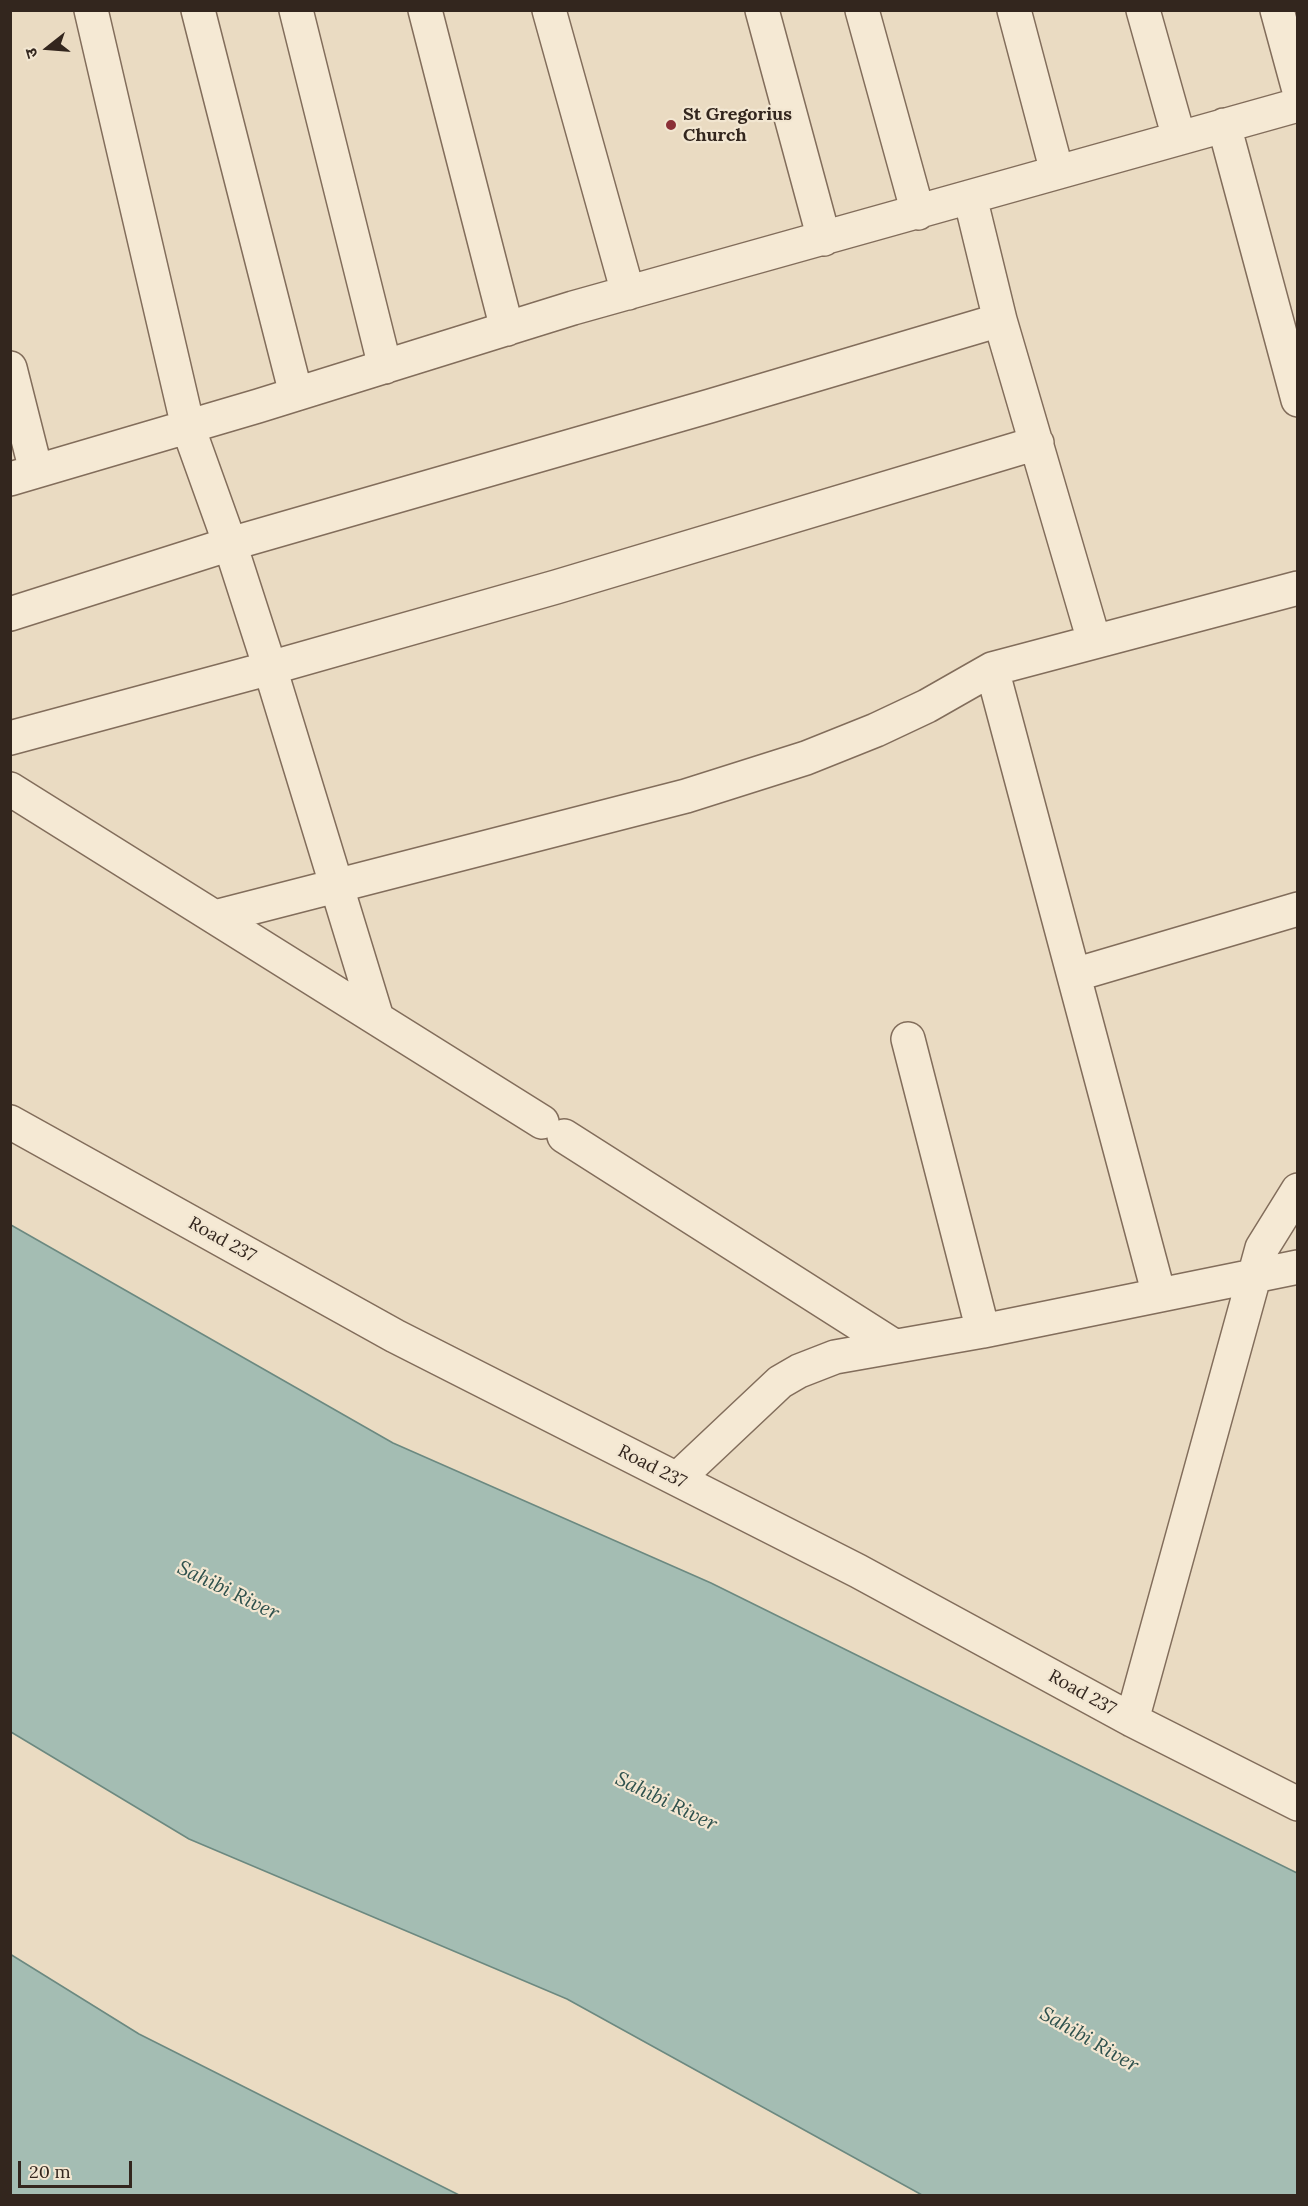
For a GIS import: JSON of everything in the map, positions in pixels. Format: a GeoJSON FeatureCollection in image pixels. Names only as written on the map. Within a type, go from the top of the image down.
{"type":"FeatureCollection","features":[{"type":"Feature","properties":{"kind":"street"},"geometry":{"type":"LineString","coordinates":[[91,10],[188,427],[230,544],[270,668],[377,1018]]}},
{"type":"Feature","properties":{"kind":"street"},"geometry":{"type":"LineString","coordinates":[[198,10],[296,394]]}},
{"type":"Feature","properties":{"kind":"street"},"geometry":{"type":"LineString","coordinates":[[296,10],[385,367]]}},
{"type":"Feature","properties":{"kind":"street"},"geometry":{"type":"LineString","coordinates":[[425,10],[507,329]]}},
{"type":"Feature","properties":{"kind":"street"},"geometry":{"type":"LineString","coordinates":[[549,10],[628,293]]}},
{"type":"Feature","properties":{"kind":"street"},"geometry":{"type":"LineString","coordinates":[[762,10],[824,239]]}},
{"type":"Feature","properties":{"kind":"street"},"geometry":{"type":"LineString","coordinates":[[862,10],[918,213]]}},
{"type":"Feature","properties":{"kind":"street"},"geometry":{"type":"LineString","coordinates":[[1014,10],[1058,172]]}},
{"type":"Feature","properties":{"kind":"street"},"geometry":{"type":"LineString","coordinates":[[1143,10],[1179,138]]}},
{"type":"Feature","properties":{"kind":"street"},"geometry":{"type":"LineString","coordinates":[[1276,10],[1298,87]]}},
{"type":"Feature","properties":{"kind":"street"},"geometry":{"type":"LineString","coordinates":[[10,369],[23,475],[628,293],[1298,105]]}},
{"type":"Feature","properties":{"kind":"street"},"geometry":{"type":"LineString","coordinates":[[1224,125],[1298,400]]}},
{"type":"Feature","properties":{"kind":"street"},"geometry":{"type":"LineString","coordinates":[[970,197],[1000,321],[1094,641]]}},
{"type":"Feature","properties":{"kind":"street"},"geometry":{"type":"LineString","coordinates":[[10,614],[230,544],[1000,321]]}},
{"type":"Feature","properties":{"kind":"street"},"geometry":{"type":"LineString","coordinates":[[10,738],[270,668],[556,587],[1037,443]]}},
{"type":"Feature","properties":{"kind":"street"},"geometry":{"type":"LineString","coordinates":[[215,917],[686,796],[806,759],[927,706],[992,669],[1298,588]]}},
{"type":"Feature","properties":{"kind":"street"},"geometry":{"type":"LineString","coordinates":[[992,669],[1160,1295]]}},
{"type":"Feature","properties":{"kind":"street"},"geometry":{"type":"LineString","coordinates":[[10,789],[377,1018],[894,1346]]}},
{"type":"Feature","properties":{"kind":"street"},"geometry":{"type":"LineString","coordinates":[[1074,975],[1298,909]]}},
{"type":"Feature","properties":{"kind":"street"},"geometry":{"type":"LineString","coordinates":[[908,1039],[983,1331]]}},
{"type":"Feature","properties":{"kind":"street","name":"Road 237"},"geometry":{"type":"LineString","coordinates":[[10,1122],[395,1336],[858,1570],[1132,1720],[1296,1794]]}},
{"type":"Feature","properties":{"kind":"street"},"geometry":{"type":"LineString","coordinates":[[1132,1720],[1262,1248],[1298,1190]]}},
{"type":"Feature","properties":{"kind":"street"},"geometry":{"type":"LineString","coordinates":[[677,1479],[780,1382],[799,1371],[835,1358],[983,1331],[1298,1267]]}},
{"type":"Feature","properties":{"kind":"water","name":"Sahibi River"},"geometry":{"type":"Polygon","coordinates":[[[11,1225],[393,1443],[711,1583],[1297,1873],[1297,2195],[922,2195],[567,1999],[189,1839],[11,1732],[11,1225]]]}},
{"type":"Feature","properties":{"kind":"water"},"geometry":{"type":"Polygon","coordinates":[[[10,1954],[139,2034],[459,2195],[11,2195],[10,1954]]]}},
{"type":"Feature","properties":{"kind":"place","name":"St Gregorius Church"},"geometry":{"type":"Point","coordinates":[671,125]}}]}
